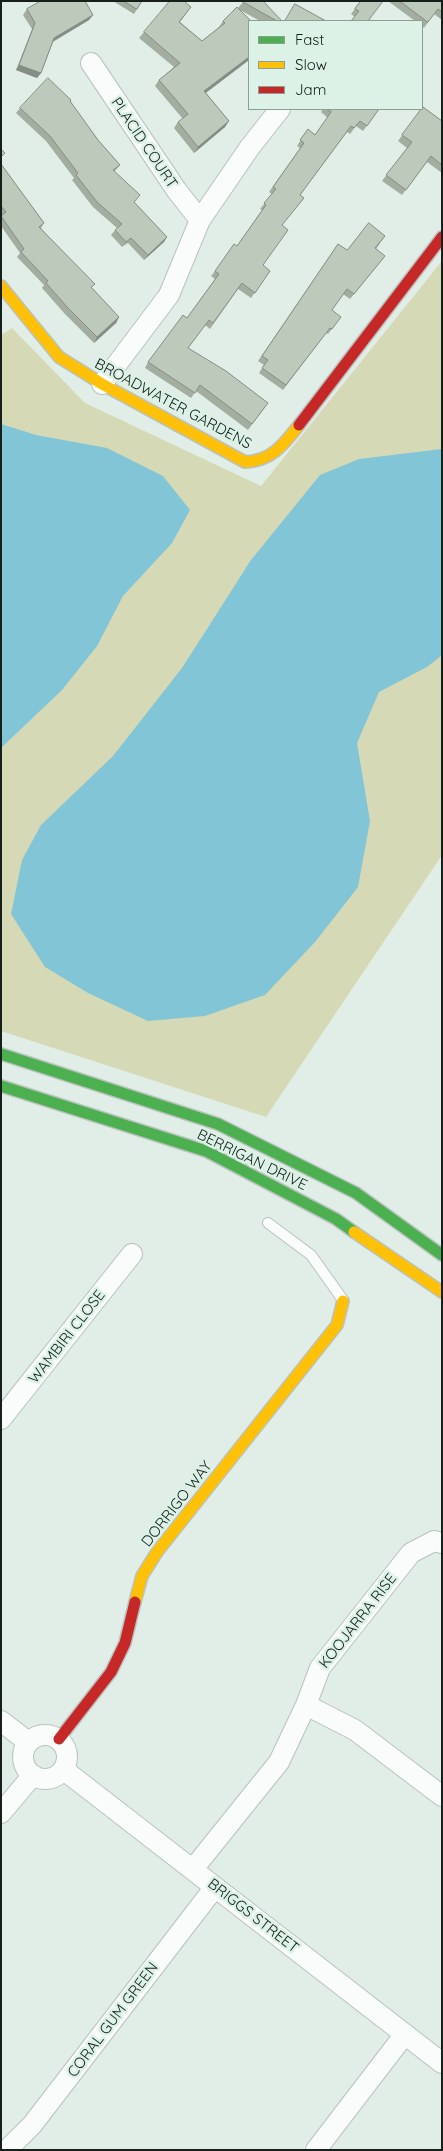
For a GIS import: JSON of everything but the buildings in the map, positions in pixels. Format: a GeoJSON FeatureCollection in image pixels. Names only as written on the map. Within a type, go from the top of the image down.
{"type":"FeatureCollection","features":[{"type":"Feature","properties":{"kind":"street","name":"PLACID COURT"},"geometry":{"type":"LineString","coordinates":[[91,63],[177,191],[200,220]]}},
{"type":"Feature","properties":{"kind":"street"},"geometry":{"type":"LineString","coordinates":[[102,384],[169,295],[200,220],[250,147],[279,110]]}},
{"type":"Feature","properties":{"kind":"street","name":"BROADWATER GARDENS"},"geometry":{"type":"LineString","coordinates":[[1,286],[7,306],[59,357],[102,384],[245,462],[267,458],[284,445],[442,237]]}},
{"type":"Feature","properties":{"kind":"street","name":"BERRIGAN DRIVE"},"geometry":{"type":"LineString","coordinates":[[1,1054],[218,1124],[356,1193],[442,1255]]}},
{"type":"Feature","properties":{"kind":"street","name":"BERRIGAN DRIVE"},"geometry":{"type":"LineString","coordinates":[[1,1086],[206,1151],[336,1219],[442,1292]]}},
{"type":"Feature","properties":{"kind":"street","name":"WAMBIRI CLOSE"},"geometry":{"type":"LineString","coordinates":[[1,1420],[132,1254]]}},
{"type":"Feature","properties":{"kind":"street","name":"DORRIGO WAY"},"geometry":{"type":"LineString","coordinates":[[59,1739],[111,1672],[124,1643],[142,1576],[157,1552],[337,1325],[343,1301]]}},
{"type":"Feature","properties":{"kind":"street","name":"KOOJARRA RISE"},"geometry":{"type":"LineString","coordinates":[[193,1869],[279,1762],[306,1705],[320,1668],[410,1553],[434,1540],[442,1543]]}},
{"type":"Feature","properties":{"kind":"street"},"geometry":{"type":"LineString","coordinates":[[306,1705],[355,1730],[442,1796]]}},
{"type":"Feature","properties":{"kind":"street"},"geometry":{"type":"LineString","coordinates":[[1,1721],[28,1742]]}},
{"type":"Feature","properties":{"kind":"street"},"geometry":{"type":"LineString","coordinates":[[43,1734],[59,1739],[68,1754],[64,1770],[49,1779],[33,1775],[25,1766],[23,1760],[25,1747],[28,1742],[43,1734]]}},
{"type":"Feature","properties":{"kind":"street","name":"BRIGGS STREET"},"geometry":{"type":"LineString","coordinates":[[64,1770],[442,2063]]}},
{"type":"Feature","properties":{"kind":"street"},"geometry":{"type":"LineString","coordinates":[[1,1813],[33,1775]]}},
{"type":"Feature","properties":{"kind":"street","name":"CORAL GUM GREEN"},"geometry":{"type":"LineString","coordinates":[[7,2150],[32,2125],[215,1887]]}},
{"type":"Feature","properties":{"kind":"street"},"geometry":{"type":"LineString","coordinates":[[316,2150],[405,2034]]}},
{"type":"Feature","properties":{"kind":"lane"},"geometry":{"type":"LineString","coordinates":[[268,1223],[311,1255],[343,1301]]}},
{"type":"Feature","properties":{"kind":"green space"},"geometry":{"type":"Polygon","coordinates":[[[442,261],[442,855],[266,1117],[1,1031],[1,335],[12,328],[85,403],[261,486],[442,261]]]}},
{"type":"Feature","properties":{"kind":"water"},"geometry":{"type":"Polygon","coordinates":[[[1,424],[36,435],[107,448],[163,476],[190,510],[172,543],[123,596],[97,646],[62,690],[1,748],[1,424]]]}},
{"type":"Feature","properties":{"kind":"water"},"geometry":{"type":"Polygon","coordinates":[[[442,449],[442,655],[427,667],[379,692],[357,743],[370,821],[358,887],[315,942],[265,995],[205,1016],[148,1021],[88,993],[45,967],[11,914],[22,860],[41,825],[113,756],[182,668],[251,560],[320,475],[359,459],[442,449]]]}},
{"type":"Feature","properties":{"kind":"traffic: fast"},"geometry":{"type":"LineString","coordinates":[[1,1054],[218,1124],[356,1193],[442,1255]]}},
{"type":"Feature","properties":{"kind":"traffic: fast"},"geometry":{"type":"LineString","coordinates":[[1,1086],[206,1151],[336,1219],[354,1232]]}},
{"type":"Feature","properties":{"kind":"traffic: slow"},"geometry":{"type":"LineString","coordinates":[[1,286],[59,357],[102,384],[245,462],[270,455],[282,445],[299,425]]}},
{"type":"Feature","properties":{"kind":"traffic: slow"},"geometry":{"type":"LineString","coordinates":[[354,1232],[442,1292]]}},
{"type":"Feature","properties":{"kind":"traffic: slow"},"geometry":{"type":"LineString","coordinates":[[135,1602],[142,1576],[157,1552],[337,1325],[343,1301]]}},
{"type":"Feature","properties":{"kind":"traffic: jam"},"geometry":{"type":"LineString","coordinates":[[299,425],[442,237]]}},
{"type":"Feature","properties":{"kind":"traffic: jam"},"geometry":{"type":"LineString","coordinates":[[59,1739],[111,1672],[125,1643],[135,1602]]}}]}
